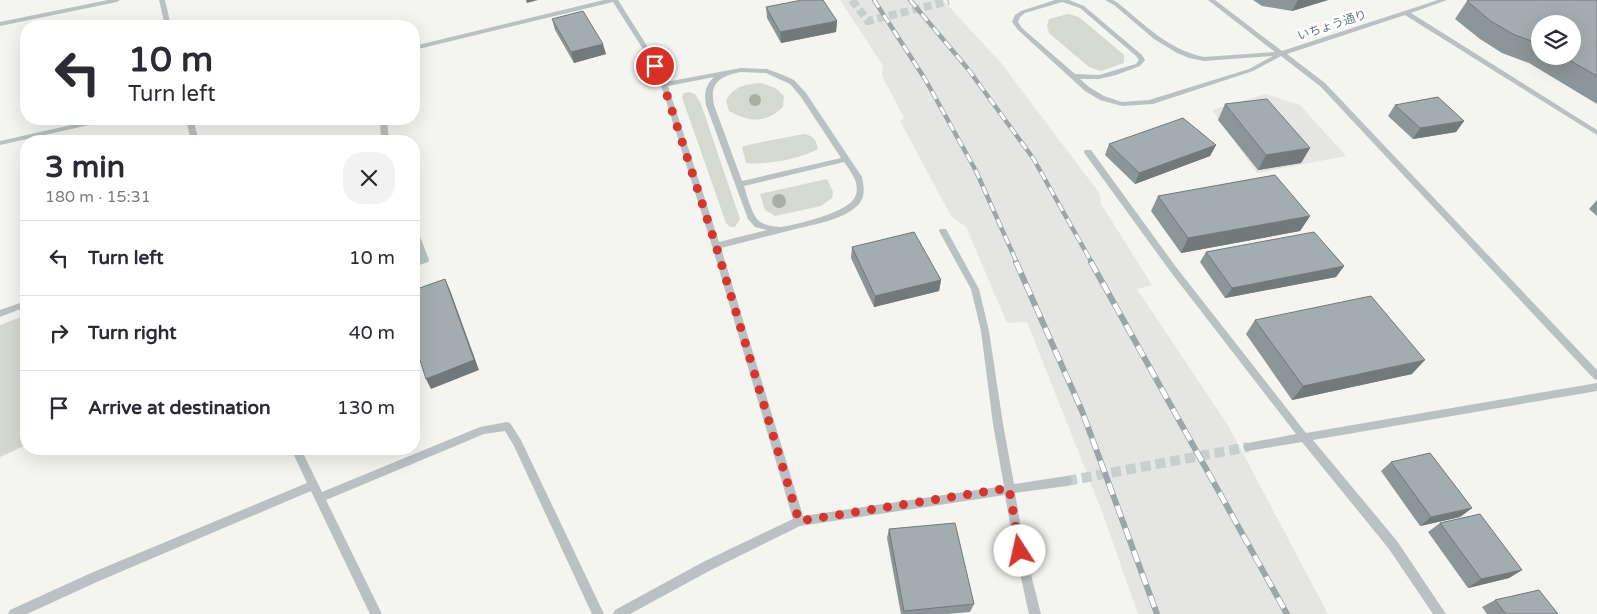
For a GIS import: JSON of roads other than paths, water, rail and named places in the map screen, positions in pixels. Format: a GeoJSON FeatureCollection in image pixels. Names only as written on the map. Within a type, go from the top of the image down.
{"type":"FeatureCollection","features":[{"type":"Feature","properties":{"kind":"street"},"geometry":{"type":"LineString","coordinates":[[0,24],[117,0]]}},
{"type":"Feature","properties":{"kind":"street"},"geometry":{"type":"LineString","coordinates":[[162,0],[167,20]]}},
{"type":"Feature","properties":{"kind":"street"},"geometry":{"type":"LineString","coordinates":[[420,47],[613,0],[651,58],[664,86],[716,246],[799,521]]}},
{"type":"Feature","properties":{"kind":"street"},"geometry":{"type":"LineString","coordinates":[[1072,76],[1088,80],[1098,79],[1138,65],[1142,60],[1139,55],[1082,7],[1062,0],[1023,12],[1017,16],[1015,22],[1020,29],[1072,76],[1102,98],[1122,104],[1150,102],[1252,70],[1283,53]]}},
{"type":"Feature","properties":{"kind":"street"},"geometry":{"type":"LineString","coordinates":[[1108,0],[1116,4],[1174,50],[1193,58],[1204,59],[1283,53]]}},
{"type":"Feature","properties":{"kind":"street"},"geometry":{"type":"LineString","coordinates":[[1211,0],[1283,53],[1323,86],[1597,376]]}},
{"type":"Feature","properties":{"kind":"street","name":"いちょう通り"},"geometry":{"type":"LineString","coordinates":[[1283,53],[1444,0]]}},
{"type":"Feature","properties":{"kind":"street"},"geometry":{"type":"LineString","coordinates":[[1406,13],[1597,133]]}},
{"type":"Feature","properties":{"kind":"street"},"geometry":{"type":"LineString","coordinates":[[664,86],[729,72],[754,69],[767,71],[792,82],[804,95],[858,177],[862,189],[859,200],[849,210],[830,217],[716,246]]}},
{"type":"Feature","properties":{"kind":"street"},"geometry":{"type":"LineString","coordinates":[[729,72],[719,77],[710,87],[708,93],[710,105],[752,219],[758,225],[782,229]]}},
{"type":"Feature","properties":{"kind":"street"},"geometry":{"type":"LineString","coordinates":[[39,135],[81,125]]}},
{"type":"Feature","properties":{"kind":"street"},"geometry":{"type":"LineString","coordinates":[[0,144],[20,139]]}},
{"type":"Feature","properties":{"kind":"street"},"geometry":{"type":"LineString","coordinates":[[1088,152],[1173,269],[1304,437],[1393,545],[1440,614]]}},
{"type":"Feature","properties":{"kind":"street"},"geometry":{"type":"LineString","coordinates":[[739,184],[846,159]]}},
{"type":"Feature","properties":{"kind":"street"},"geometry":{"type":"LineString","coordinates":[[943,231],[975,289],[985,331],[1020,551],[1035,614]]}},
{"type":"Feature","properties":{"kind":"street"},"geometry":{"type":"LineString","coordinates":[[420,247],[425,260],[420,262]]}},
{"type":"Feature","properties":{"kind":"street"},"geometry":{"type":"LineString","coordinates":[[0,314],[20,306]]}},
{"type":"Feature","properties":{"kind":"street"},"geometry":{"type":"LineString","coordinates":[[1248,447],[1597,387]]}},
{"type":"Feature","properties":{"kind":"street"},"geometry":{"type":"LineString","coordinates":[[320,496],[483,430],[507,426],[518,443],[598,614]]}},
{"type":"Feature","properties":{"kind":"street"},"geometry":{"type":"LineString","coordinates":[[299,455],[376,614]]}},
{"type":"Feature","properties":{"kind":"street"},"geometry":{"type":"LineString","coordinates":[[620,614],[707,566],[799,521],[1009,488],[1067,481]]}},
{"type":"Feature","properties":{"kind":"street"},"geometry":{"type":"LineString","coordinates":[[14,614],[95,577],[314,485]]}},
{"type":"Feature","properties":{"kind":"tunnel"},"geometry":{"type":"LineString","coordinates":[[852,0],[868,21],[949,1]]}},
{"type":"Feature","properties":{"kind":"tunnel"},"geometry":{"type":"LineString","coordinates":[[1067,481],[1248,447]]}},
{"type":"Feature","properties":{"kind":"railway"},"geometry":{"type":"LineString","coordinates":[[874,0],[925,79],[976,171],[1017,263]]}},
{"type":"Feature","properties":{"kind":"railway"},"geometry":{"type":"LineString","coordinates":[[910,0],[968,69],[1033,158],[1092,263]]}},
{"type":"Feature","properties":{"kind":"railway"},"geometry":{"type":"LineString","coordinates":[[1016,262],[1082,411],[1157,614]]}},
{"type":"Feature","properties":{"kind":"railway"},"geometry":{"type":"LineString","coordinates":[[1091,262],[1287,614]]}}]}
